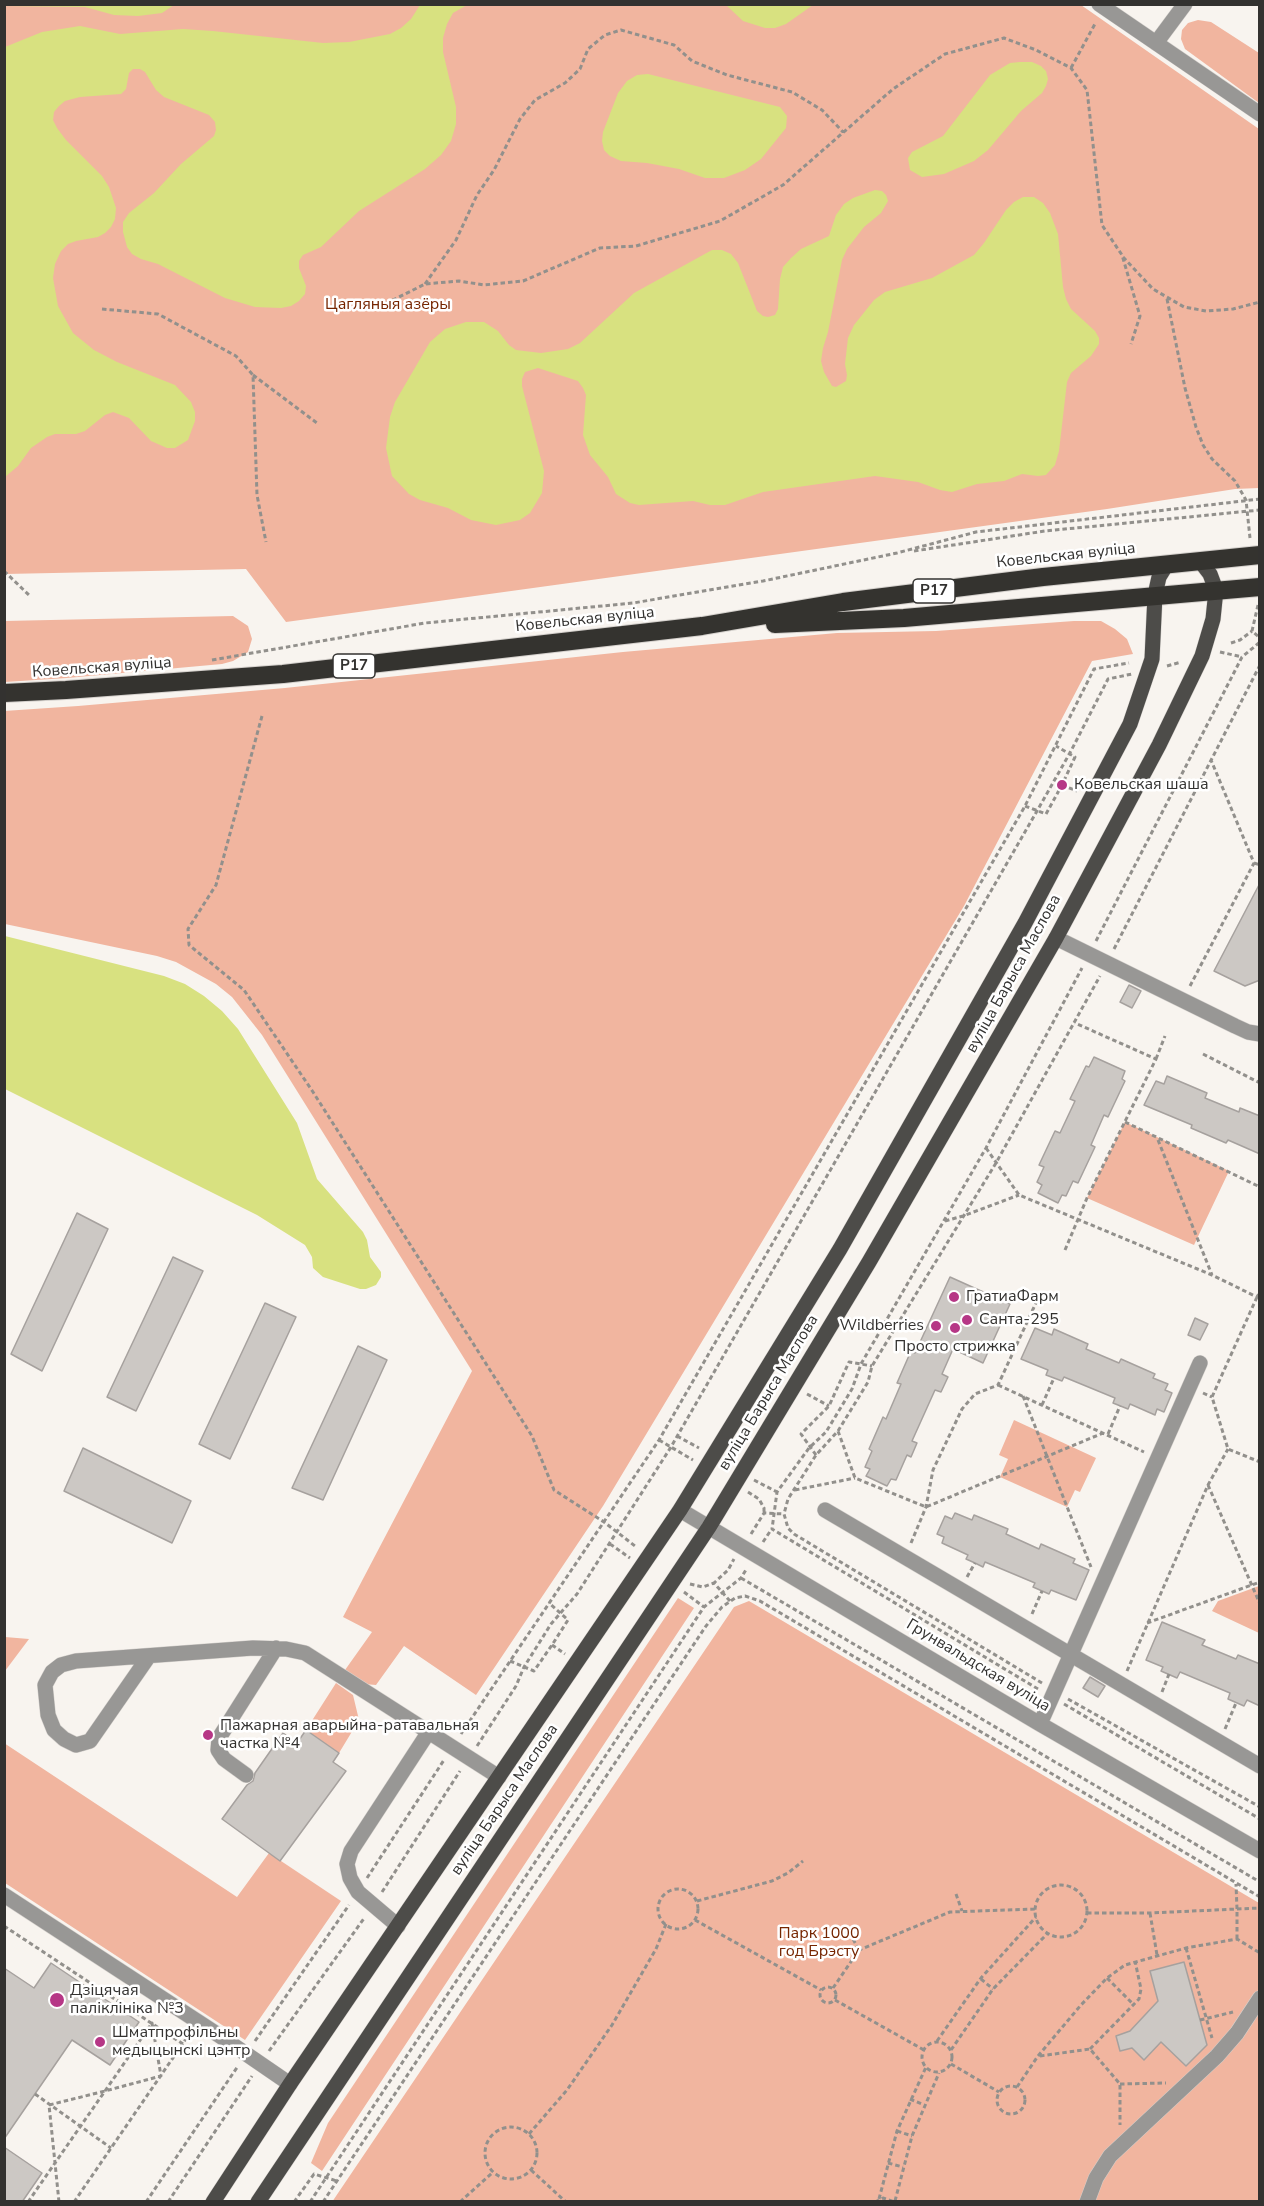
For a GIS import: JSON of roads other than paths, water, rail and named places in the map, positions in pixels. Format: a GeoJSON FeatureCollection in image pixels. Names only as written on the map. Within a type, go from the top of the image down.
{"type":"FeatureCollection","features":[{"type":"Feature","properties":{"kind":"highway","name":"Р17"},"geometry":{"type":"LineString","coordinates":[[1167,564],[1260,555]]}},
{"type":"Feature","properties":{"kind":"highway","name":"Ковельская вуліца"},"geometry":{"type":"LineString","coordinates":[[4,693],[283,674],[702,627],[843,602],[1167,564]]}},
{"type":"Feature","properties":{"kind":"highway","name":"Р17"},"geometry":{"type":"LineString","coordinates":[[702,627],[904,618],[1216,590],[1259,595]]}},
{"type":"Feature","properties":{"kind":"main road"},"geometry":{"type":"LineString","coordinates":[[1200,561],[1210,574],[1216,590]]}},
{"type":"Feature","properties":{"kind":"main road","name":"вуліца Барыса Маслова"},"geometry":{"type":"LineString","coordinates":[[213,2202],[290,2084],[680,1510],[840,1249],[1025,923],[1130,724],[1153,655],[1155,595],[1159,577],[1167,564]]}},
{"type":"Feature","properties":{"kind":"main road","name":"вуліца Барыса Маслова"},"geometry":{"type":"LineString","coordinates":[[258,2202],[709,1527],[869,1262],[1056,938],[1159,745],[1203,656],[1213,619],[1216,590]]}},
{"type":"Feature","properties":{"kind":"street"},"geometry":{"type":"LineString","coordinates":[[1156,43],[1185,4]]}},
{"type":"Feature","properties":{"kind":"street"},"geometry":{"type":"LineString","coordinates":[[1102,6],[1260,114]]}},
{"type":"Feature","properties":{"kind":"street"},"geometry":{"type":"LineString","coordinates":[[1056,938],[1248,1032],[1260,1034]]}},
{"type":"Feature","properties":{"kind":"street"},"geometry":{"type":"LineString","coordinates":[[1040,1724],[1072,1657],[1200,1363]]}},
{"type":"Feature","properties":{"kind":"street","name":"Грунвальдская вуліца"},"geometry":{"type":"LineString","coordinates":[[680,1510],[1040,1724],[1260,1851]]}},
{"type":"Feature","properties":{"kind":"street"},"geometry":{"type":"LineString","coordinates":[[825,1510],[1260,1766]]}},
{"type":"Feature","properties":{"kind":"street"},"geometry":{"type":"LineString","coordinates":[[149,1656],[90,1741],[79,1746],[72,1744],[54,1730],[48,1718],[45,1691],[46,1680],[56,1668],[76,1661],[149,1656],[276,1648],[305,1653],[428,1734],[499,1777]]}},
{"type":"Feature","properties":{"kind":"street"},"geometry":{"type":"LineString","coordinates":[[246,1775],[224,1760],[218,1750],[219,1738],[276,1648]]}},
{"type":"Feature","properties":{"kind":"street"},"geometry":{"type":"LineString","coordinates":[[398,1926],[358,1892],[347,1871],[347,1864],[351,1851],[428,1734]]}},
{"type":"Feature","properties":{"kind":"street"},"geometry":{"type":"LineString","coordinates":[[4,1895],[290,2084]]}},
{"type":"Feature","properties":{"kind":"street"},"geometry":{"type":"LineString","coordinates":[[1087,2202],[1102,2166],[1217,2056],[1237,2033],[1257,2002]]}},
{"type":"Feature","properties":{"kind":"place","name":"Ковельская шаша"},"geometry":{"type":"Point","coordinates":[1062,785]}},
{"type":"Feature","properties":{"kind":"place","name":"ГратиаФарм"},"geometry":{"type":"Point","coordinates":[954,1297]}},
{"type":"Feature","properties":{"kind":"place","name":"Санта-295"},"geometry":{"type":"Point","coordinates":[967,1320]}},
{"type":"Feature","properties":{"kind":"place","name":"Wildberries"},"geometry":{"type":"Point","coordinates":[936,1326]}},
{"type":"Feature","properties":{"kind":"place","name":"Просто стрижка"},"geometry":{"type":"Point","coordinates":[955,1328]}},
{"type":"Feature","properties":{"kind":"place","name":"Пажарная аварыйна-ратавальная частка №4"},"geometry":{"type":"Point","coordinates":[208,1735]}},
{"type":"Feature","properties":{"kind":"place","name":"Дзіцячая паліклініка №3"},"geometry":{"type":"Point","coordinates":[57,2000]}},
{"type":"Feature","properties":{"kind":"place","name":"Шматпрофільны медыцынскі цэнтр"},"geometry":{"type":"Point","coordinates":[100,2042]}},
{"type":"Feature","properties":{"kind":"park label","name":"Цагляныя азёры"},"geometry":{"type":"Point","coordinates":[388,305]}},
{"type":"Feature","properties":{"kind":"park label","name":"Парк 1000 год Брэсту"},"geometry":{"type":"Point","coordinates":[819,1943]}}]}
